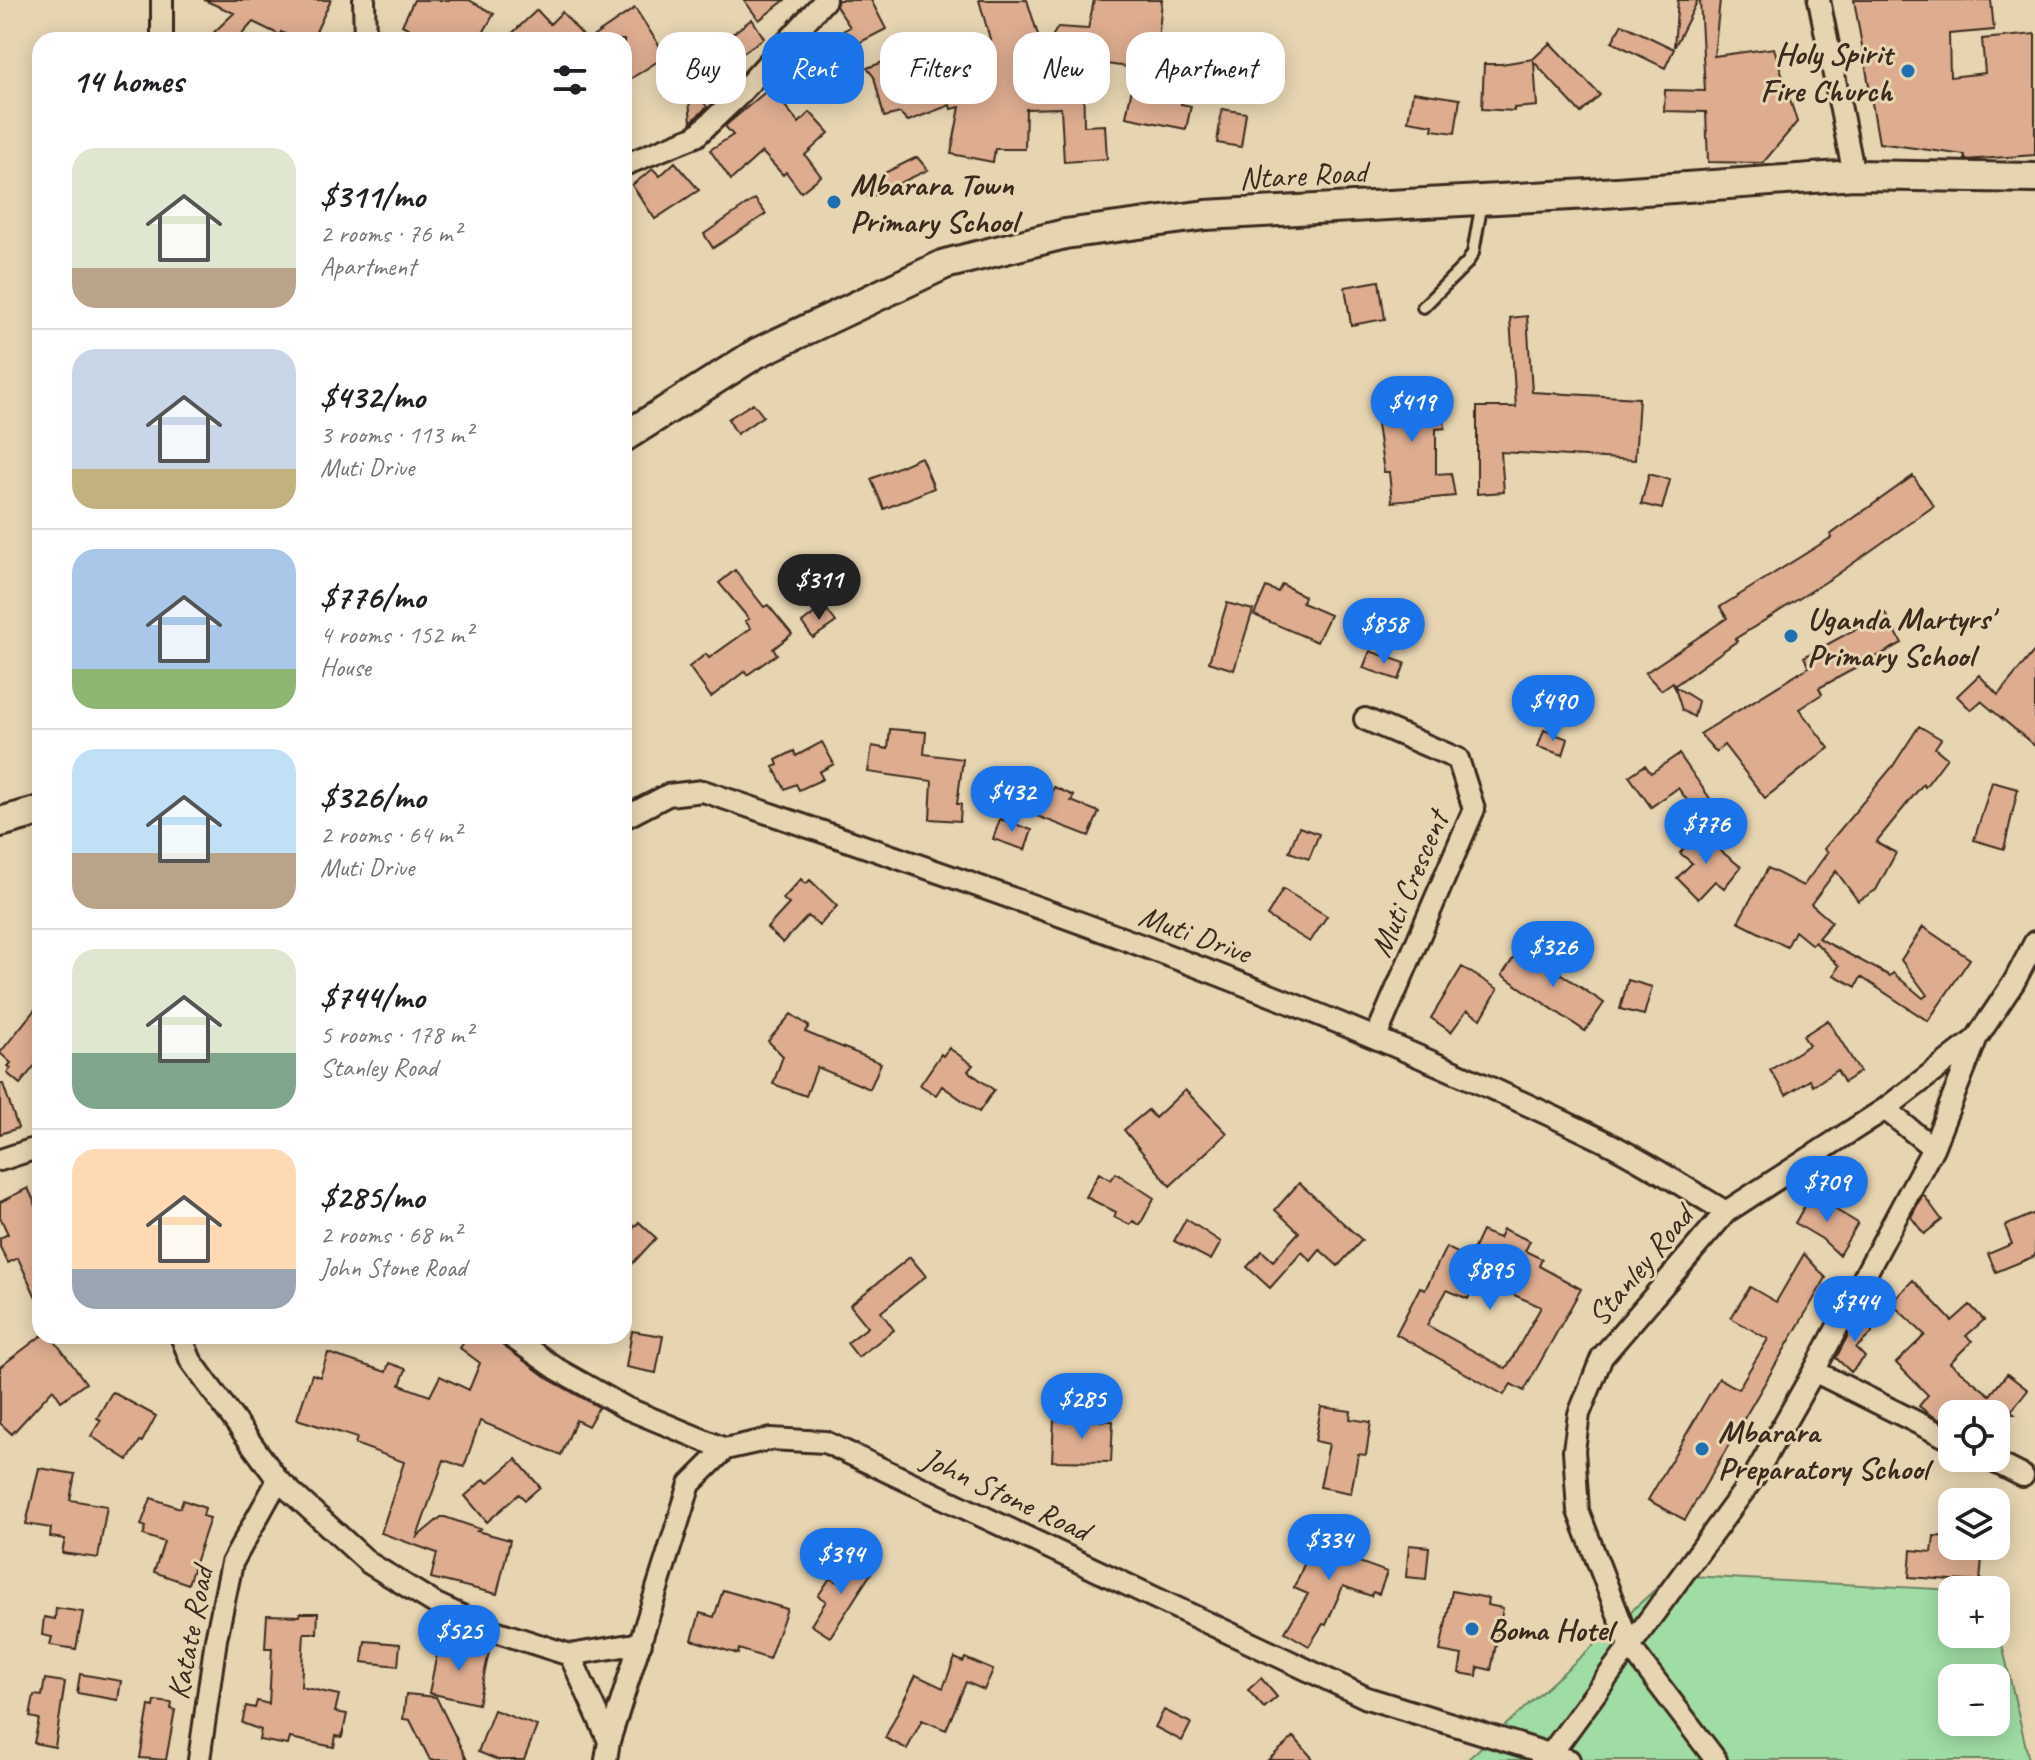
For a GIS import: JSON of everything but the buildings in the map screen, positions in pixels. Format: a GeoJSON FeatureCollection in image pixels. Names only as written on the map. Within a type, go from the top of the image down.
{"type":"FeatureCollection","features":[{"type":"Feature","properties":{"kind":"main road","name":"Ntare Road"},"geometry":{"type":"LineString","coordinates":[[632,432],[757,353],[945,264],[1065,234],[1206,215],[1854,175],[2035,178]]}},
{"type":"Feature","properties":{"kind":"main road"},"geometry":{"type":"LineString","coordinates":[[0,822],[32,813]]}},
{"type":"Feature","properties":{"kind":"street"},"geometry":{"type":"LineString","coordinates":[[162,0],[162,32]]}},
{"type":"Feature","properties":{"kind":"street"},"geometry":{"type":"LineString","coordinates":[[364,0],[365,32]]}},
{"type":"Feature","properties":{"kind":"street"},"geometry":{"type":"LineString","coordinates":[[632,162],[696,136],[736,98],[825,0]]}},
{"type":"Feature","properties":{"kind":"street"},"geometry":{"type":"LineString","coordinates":[[1819,0],[1854,175]]}},
{"type":"Feature","properties":{"kind":"street","name":"Muti Crescent"},"geometry":{"type":"LineString","coordinates":[[1365,719],[1458,759],[1474,809],[1376,1037]]}},
{"type":"Feature","properties":{"kind":"street","name":"Muti Drive"},"geometry":{"type":"LineString","coordinates":[[632,814],[668,795],[703,791],[950,875],[1247,985],[1376,1037],[1603,1140],[1726,1212]]}},
{"type":"Feature","properties":{"kind":"street","name":"Stanley Road"},"geometry":{"type":"LineString","coordinates":[[1553,1758],[1754,1477],[1933,1148],[1976,1039],[2014,982],[2035,942]]}},
{"type":"Feature","properties":{"kind":"street","name":"Stanley Road"},"geometry":{"type":"LineString","coordinates":[[1716,1760],[1631,1648],[1578,1511],[1574,1450],[1579,1414],[1602,1357],[1726,1212],[1885,1109],[1976,1039]]}},
{"type":"Feature","properties":{"kind":"street"},"geometry":{"type":"LineString","coordinates":[[1885,1109],[1933,1148]]}},
{"type":"Feature","properties":{"kind":"street"},"geometry":{"type":"LineString","coordinates":[[0,1160],[32,1150]]}},
{"type":"Feature","properties":{"kind":"street"},"geometry":{"type":"LineString","coordinates":[[184,1344],[191,1361],[278,1480],[369,1563],[436,1604],[495,1631],[570,1655],[641,1643]]}},
{"type":"Feature","properties":{"kind":"street"},"geometry":{"type":"LineString","coordinates":[[521,1344],[557,1369],[626,1408],[725,1449],[690,1484],[608,1750]]}},
{"type":"Feature","properties":{"kind":"street"},"geometry":{"type":"LineString","coordinates":[[1814,1371],[1938,1433]]}},
{"type":"Feature","properties":{"kind":"street","name":"John Stone Road"},"geometry":{"type":"LineString","coordinates":[[725,1449],[770,1439],[825,1442],[1367,1698],[1553,1758]]}},
{"type":"Feature","properties":{"kind":"street"},"geometry":{"type":"LineString","coordinates":[[2010,1470],[2023,1476]]}},
{"type":"Feature","properties":{"kind":"street","name":"Katate Road"},"geometry":{"type":"LineString","coordinates":[[199,1760],[216,1639],[232,1563],[278,1480]]}},
{"type":"Feature","properties":{"kind":"street"},"geometry":{"type":"LineString","coordinates":[[570,1655],[608,1750]]}},
{"type":"Feature","properties":{"kind":"lane"},"geometry":{"type":"LineString","coordinates":[[1423,307],[1473,253],[1482,200]]}},
{"type":"Feature","properties":{"kind":"green space"},"geometry":{"type":"Polygon","coordinates":[[[1671,1575],[1938,1589],[1938,1648],[2003,1648],[2007,1664],[1938,1664],[1938,1736],[2010,1736],[2010,1679],[2029,1760],[1467,1760],[1671,1575]]]}},
{"type":"Feature","properties":{"kind":"place","name":"Holy Spirit Fire Church"},"geometry":{"type":"Point","coordinates":[1908,71]}},
{"type":"Feature","properties":{"kind":"place","name":"Mbarara Town Primary School"},"geometry":{"type":"Point","coordinates":[834,202]}},
{"type":"Feature","properties":{"kind":"place","name":"Uganda Martyrs' Primary School"},"geometry":{"type":"Point","coordinates":[1791,636]}},
{"type":"Feature","properties":{"kind":"place","name":"Mbarara Preparatory School"},"geometry":{"type":"Point","coordinates":[1702,1449]}},
{"type":"Feature","properties":{"kind":"place","name":"Boma Hotel"},"geometry":{"type":"Point","coordinates":[1472,1629]}}]}
